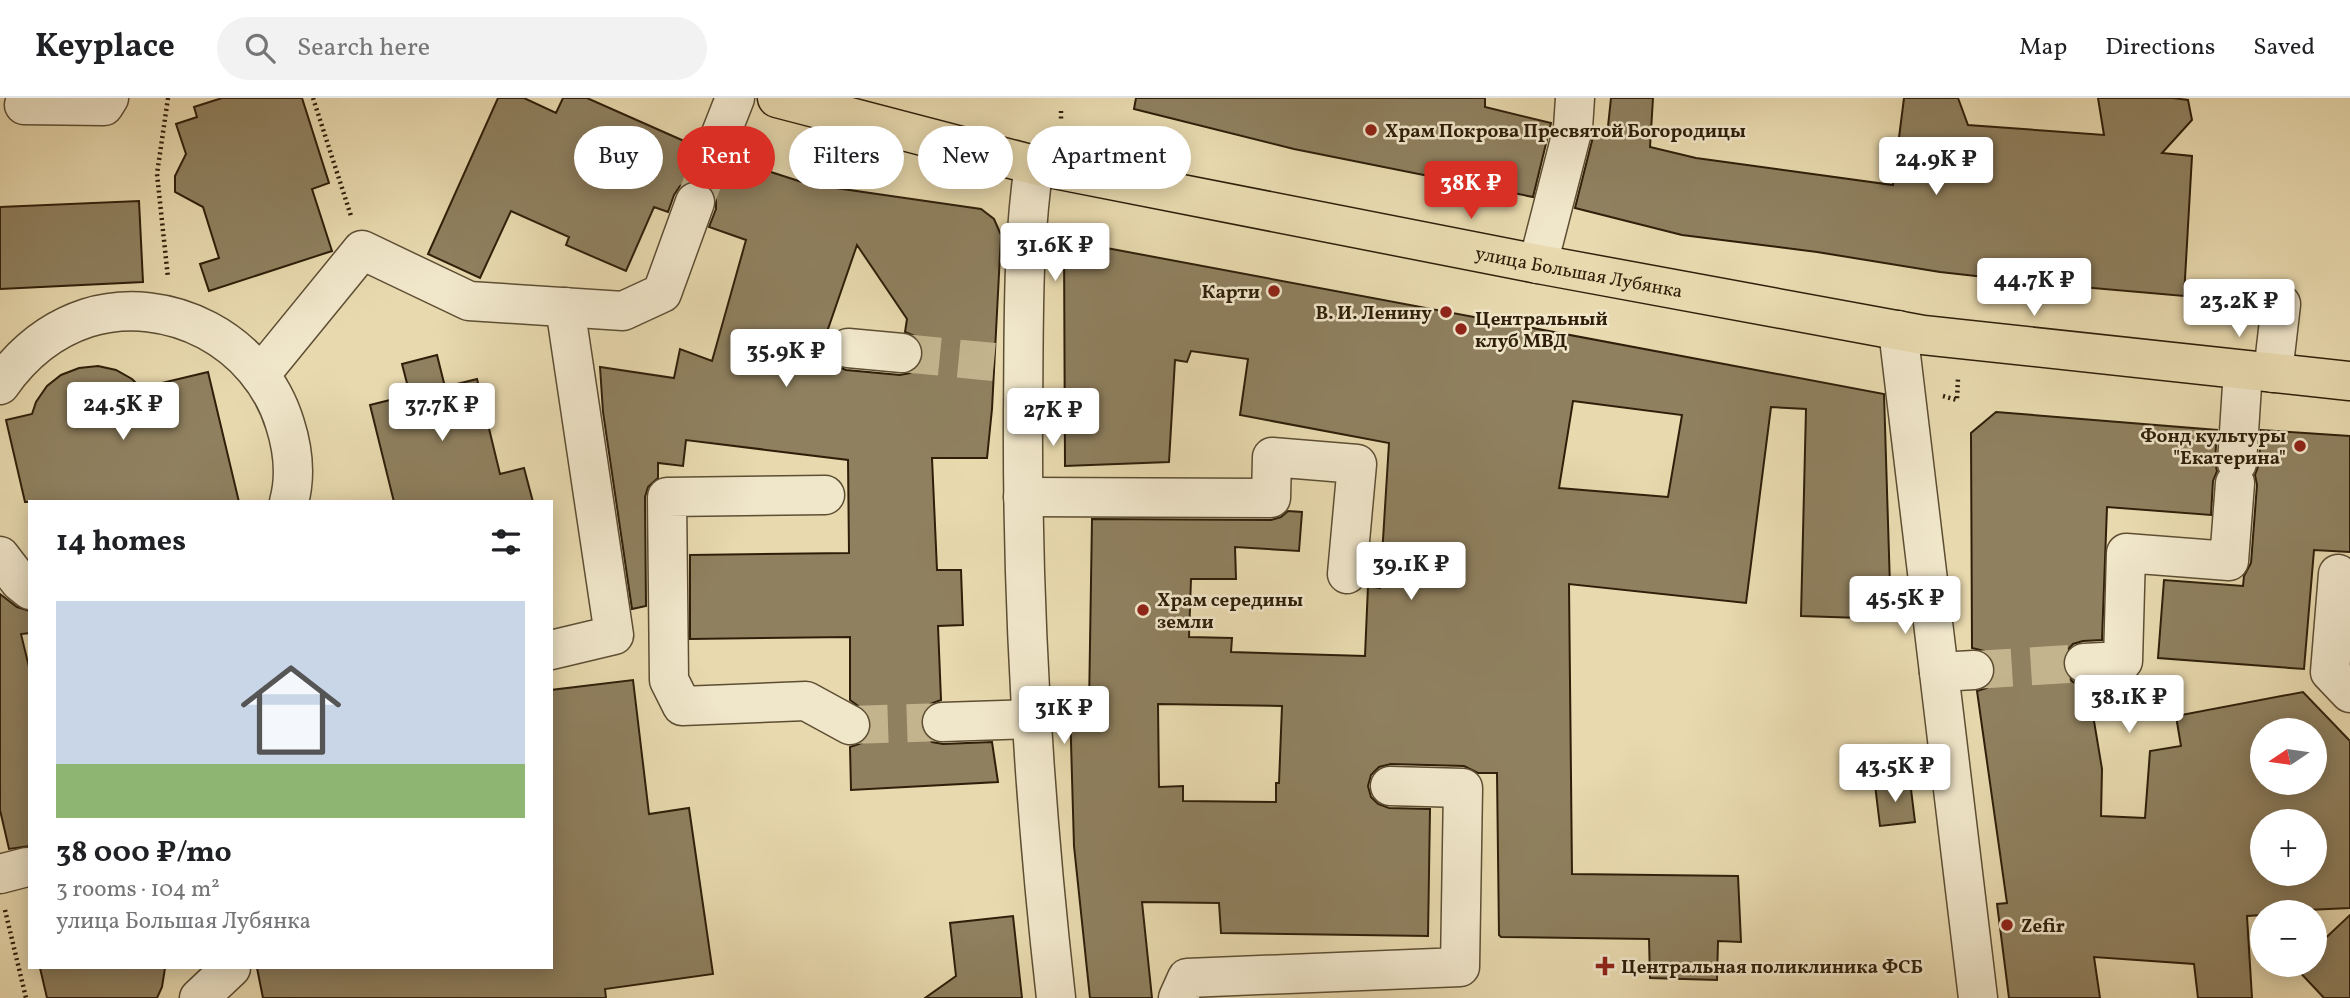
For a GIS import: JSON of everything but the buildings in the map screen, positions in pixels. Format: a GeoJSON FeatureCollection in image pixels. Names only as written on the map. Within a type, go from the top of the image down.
{"type":"FeatureCollection","features":[{"type":"Feature","properties":{"kind":"main road","name":"улица Большая Лубянка"},"geometry":{"type":"LineString","coordinates":[[777,98],[1027,163]]}},
{"type":"Feature","properties":{"kind":"main road","name":"улица Большая Лубянка"},"geometry":{"type":"LineString","coordinates":[[1156,189],[1538,264],[1898,330],[1962,340],[2350,381]]}},
{"type":"Feature","properties":{"kind":"street"},"geometry":{"type":"LineString","coordinates":[[24,105],[104,106],[109,98]]}},
{"type":"Feature","properties":{"kind":"street"},"geometry":{"type":"LineString","coordinates":[[724,126],[735,98]]}},
{"type":"Feature","properties":{"kind":"street"},"geometry":{"type":"LineString","coordinates":[[1538,264],[1573,128],[1575,98]]}},
{"type":"Feature","properties":{"kind":"street"},"geometry":{"type":"LineString","coordinates":[[1030,189],[1009,363],[1023,497],[1039,831],[1056,998]]}},
{"type":"Feature","properties":{"kind":"street"},"geometry":{"type":"LineString","coordinates":[[260,375],[362,250],[469,301],[623,311],[662,293],[695,202]]}},
{"type":"Feature","properties":{"kind":"street"},"geometry":{"type":"LineString","coordinates":[[2084,663],[2123,661],[2126,553],[2229,561],[2236,473],[2258,371],[2281,304]]}},
{"type":"Feature","properties":{"kind":"street"},"geometry":{"type":"LineString","coordinates":[[553,650],[614,635],[565,307]]}},
{"type":"Feature","properties":{"kind":"street"},"geometry":{"type":"LineString","coordinates":[[0,385],[34,346],[59,330],[86,318],[144,312],[173,316],[200,326],[226,340],[248,360],[281,409],[293,466],[289,500]]}},
{"type":"Feature","properties":{"kind":"street"},"geometry":{"type":"LineString","coordinates":[[1898,330],[1957,671],[1978,998]]}},
{"type":"Feature","properties":{"kind":"street"},"geometry":{"type":"LineString","coordinates":[[848,348],[902,353]]}},
{"type":"Feature","properties":{"kind":"street"},"geometry":{"type":"LineString","coordinates":[[1023,497],[1271,498],[1272,457],[1357,464],[1347,574]]}},
{"type":"Feature","properties":{"kind":"street"},"geometry":{"type":"LineString","coordinates":[[825,495],[667,497],[669,680],[682,706],[806,701],[850,725]]}},
{"type":"Feature","properties":{"kind":"street"},"geometry":{"type":"LineString","coordinates":[[0,556],[28,588]]}},
{"type":"Feature","properties":{"kind":"street"},"geometry":{"type":"LineString","coordinates":[[2338,574],[2330,671],[2350,692]]}},
{"type":"Feature","properties":{"kind":"street"},"geometry":{"type":"LineString","coordinates":[[942,722],[1033,719]]}},
{"type":"Feature","properties":{"kind":"street"},"geometry":{"type":"LineString","coordinates":[[1178,998],[1187,978],[1460,967],[1463,788],[1390,786]]}},
{"type":"Feature","properties":{"kind":"street"},"geometry":{"type":"LineString","coordinates":[[199,998],[230,969]]}},
{"type":"Feature","properties":{"kind":"path"},"geometry":{"type":"LineString","coordinates":[[168,98],[157,174],[173,316]]}},
{"type":"Feature","properties":{"kind":"path"},"geometry":{"type":"LineString","coordinates":[[313,98],[362,250]]}},
{"type":"Feature","properties":{"kind":"path"},"geometry":{"type":"LineString","coordinates":[[1061,111],[1061,122]]}},
{"type":"Feature","properties":{"kind":"path"},"geometry":{"type":"LineString","coordinates":[[1957,400],[1958,378]]}},
{"type":"Feature","properties":{"kind":"path"},"geometry":{"type":"LineString","coordinates":[[10,881],[26,998]]}},
{"type":"Feature","properties":{"kind":"tunnel"},"geometry":{"type":"LineString","coordinates":[[695,202],[700,189]]}},
{"type":"Feature","properties":{"kind":"tunnel"},"geometry":{"type":"LineString","coordinates":[[902,353],[994,362]]}},
{"type":"Feature","properties":{"kind":"tunnel"},"geometry":{"type":"LineString","coordinates":[[1974,670],[2084,663]]}},
{"type":"Feature","properties":{"kind":"tunnel"},"geometry":{"type":"LineString","coordinates":[[850,725],[942,722]]}},
{"type":"Feature","properties":{"kind":"place","name":"Храм Покрова Пресвятой Богородицы"},"geometry":{"type":"Point","coordinates":[1371,130]}},
{"type":"Feature","properties":{"kind":"place","name":"Карти"},"geometry":{"type":"Point","coordinates":[1274,291]}},
{"type":"Feature","properties":{"kind":"place","name":"В. И. Ленину"},"geometry":{"type":"Point","coordinates":[1446,312]}},
{"type":"Feature","properties":{"kind":"place","name":"Центральный клуб МВД"},"geometry":{"type":"Point","coordinates":[1461,329]}},
{"type":"Feature","properties":{"kind":"place","name":"Фонд культуры \"Екатерина\""},"geometry":{"type":"Point","coordinates":[2300,446]}},
{"type":"Feature","properties":{"kind":"place","name":"Храм середины земли"},"geometry":{"type":"Point","coordinates":[1143,610]}},
{"type":"Feature","properties":{"kind":"place","name":"Zefir"},"geometry":{"type":"Point","coordinates":[2007,925]}},
{"type":"Feature","properties":{"kind":"place","name":"Центральная поликлиника ФСБ"},"geometry":{"type":"Point","coordinates":[1605,966]}}]}
